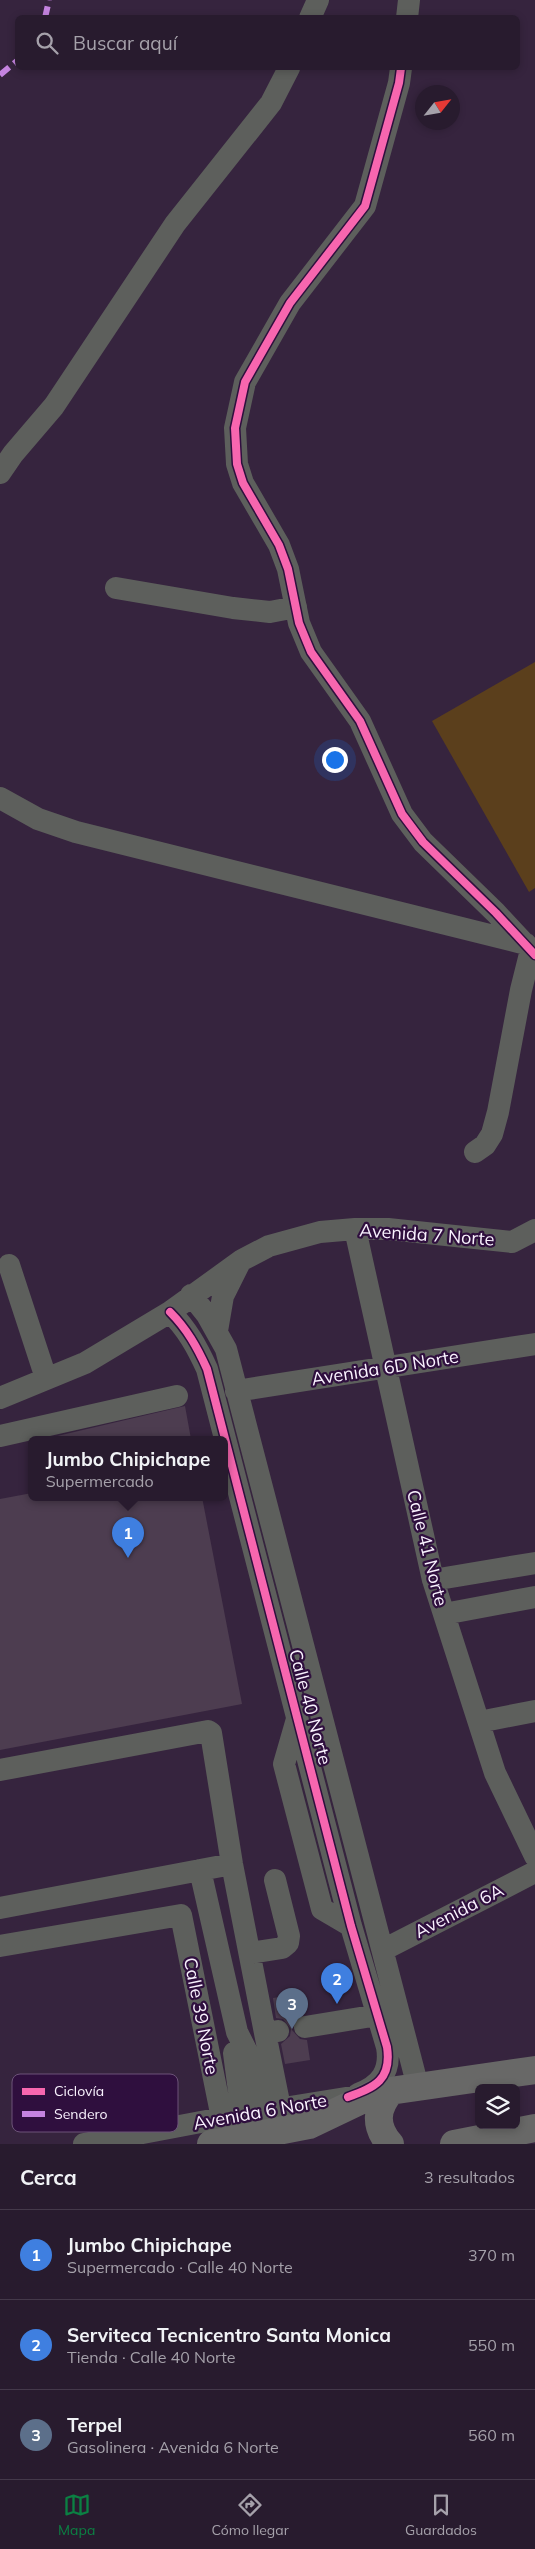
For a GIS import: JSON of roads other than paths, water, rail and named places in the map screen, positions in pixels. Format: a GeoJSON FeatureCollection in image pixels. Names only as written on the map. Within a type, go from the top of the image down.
{"type":"FeatureCollection","features":[{"type":"Feature","properties":{"kind":"main road","name":"Avenida 6 Norte"},"geometry":{"type":"LineString","coordinates":[[211,2144],[257,2116],[315,2123],[384,2092],[535,2070]]}},
{"type":"Feature","properties":{"kind":"main road"},"geometry":{"type":"LineString","coordinates":[[384,2092],[378,2124],[382,2136],[390,2144]]}},
{"type":"Feature","properties":{"kind":"main road"},"geometry":{"type":"LineString","coordinates":[[454,2144],[535,2128]]}},
{"type":"Feature","properties":{"kind":"street"},"geometry":{"type":"LineString","coordinates":[[311,15],[318,0]]}},
{"type":"Feature","properties":{"kind":"street"},"geometry":{"type":"LineString","coordinates":[[408,15],[410,0]]}},
{"type":"Feature","properties":{"kind":"street"},"geometry":{"type":"LineString","coordinates":[[0,473],[13,454],[54,406],[175,224],[271,104],[289,70]]}},
{"type":"Feature","properties":{"kind":"street"},"geometry":{"type":"LineString","coordinates":[[401,70],[365,206],[286,311],[244,382],[235,428],[238,464],[243,483],[279,545],[288,570],[299,623],[311,652],[360,721],[402,814],[423,842],[531,949]]}},
{"type":"Feature","properties":{"kind":"street"},"geometry":{"type":"LineString","coordinates":[[116,588],[270,612],[296,607]]}},
{"type":"Feature","properties":{"kind":"street"},"geometry":{"type":"LineString","coordinates":[[0,798],[38,819],[76,832],[531,949]]}},
{"type":"Feature","properties":{"kind":"street"},"geometry":{"type":"LineString","coordinates":[[475,1152],[485,1145],[492,1134],[531,949]]}},
{"type":"Feature","properties":{"kind":"street","name":"Avenida 7 Norte"},"geometry":{"type":"LineString","coordinates":[[0,1398],[85,1363],[170,1312],[242,1260],[268,1246],[320,1232],[355,1229],[388,1228],[512,1242],[535,1230]]}},
{"type":"Feature","properties":{"kind":"street","name":"Calle 41 Norte"},"geometry":{"type":"LineString","coordinates":[[355,1229],[384,1368],[433,1580],[495,1773],[535,1856]]}},
{"type":"Feature","properties":{"kind":"street"},"geometry":{"type":"LineString","coordinates":[[217,1331],[223,1296],[242,1260]]}},
{"type":"Feature","properties":{"kind":"street"},"geometry":{"type":"LineString","coordinates":[[9,1265],[46,1378]]}},
{"type":"Feature","properties":{"kind":"street","name":"Calle 40 Norte"},"geometry":{"type":"LineString","coordinates":[[191,1295],[217,1331],[226,1349],[418,2087]]}},
{"type":"Feature","properties":{"kind":"street","name":"Calle 40 Norte"},"geometry":{"type":"LineString","coordinates":[[170,1312],[184,1326],[207,1368],[225,1436]]}},
{"type":"Feature","properties":{"kind":"street","name":"Avenida 6D Norte"},"geometry":{"type":"LineString","coordinates":[[236,1391],[384,1368],[534,1349]]}},
{"type":"Feature","properties":{"kind":"street"},"geometry":{"type":"LineString","coordinates":[[0,1436],[177,1396]]}},
{"type":"Feature","properties":{"kind":"street","name":"Calle 40 Norte"},"geometry":{"type":"LineString","coordinates":[[228,1449],[351,1926],[387,2047],[386,2071],[375,2087],[348,2097]]}},
{"type":"Feature","properties":{"kind":"street"},"geometry":{"type":"LineString","coordinates":[[433,1580],[535,1563]]}},
{"type":"Feature","properties":{"kind":"street"},"geometry":{"type":"LineString","coordinates":[[444,1614],[535,1597]]}},
{"type":"Feature","properties":{"kind":"street"},"geometry":{"type":"LineString","coordinates":[[479,1722],[535,1711]]}},
{"type":"Feature","properties":{"kind":"street"},"geometry":{"type":"LineString","coordinates":[[0,1770],[208,1731],[213,1736],[232,1864],[250,1953],[272,2032],[257,2116]]}},
{"type":"Feature","properties":{"kind":"street"},"geometry":{"type":"LineString","coordinates":[[0,1908],[232,1864]]}},
{"type":"Feature","properties":{"kind":"street"},"geometry":{"type":"LineString","coordinates":[[200,1870],[237,2032],[246,2050],[257,2116]]}},
{"type":"Feature","properties":{"kind":"street","name":"Avenida 6A"},"geometry":{"type":"LineString","coordinates":[[383,1950],[535,1872]]}},
{"type":"Feature","properties":{"kind":"street"},"geometry":{"type":"LineString","coordinates":[[250,1953],[282,1948],[288,1943],[289,1936],[276,1880]]}},
{"type":"Feature","properties":{"kind":"street","name":"Calle 39 Norte"},"geometry":{"type":"LineString","coordinates":[[0,1946],[181,1915],[257,2116]]}},
{"type":"Feature","properties":{"kind":"street"},"geometry":{"type":"LineString","coordinates":[[305,2027],[378,2015]]}},
{"type":"Feature","properties":{"kind":"street","name":"Avenida 6 Norte"},"geometry":{"type":"LineString","coordinates":[[178,2129],[384,2092]]}},
{"type":"Feature","properties":{"kind":"street","name":"Avenida 6 Norte"},"geometry":{"type":"LineString","coordinates":[[84,2144],[158,2132]]}},
{"type":"Feature","properties":{"kind":"place","name":"Jumbo Chipichape"},"geometry":{"type":"Point","coordinates":[128,1558]}},
{"type":"Feature","properties":{"kind":"place","name":"Serviteca Tecnicentro Santa Monica"},"geometry":{"type":"Point","coordinates":[337,2004]}},
{"type":"Feature","properties":{"kind":"place","name":"Terpel"},"geometry":{"type":"Point","coordinates":[292,2029]}}]}
